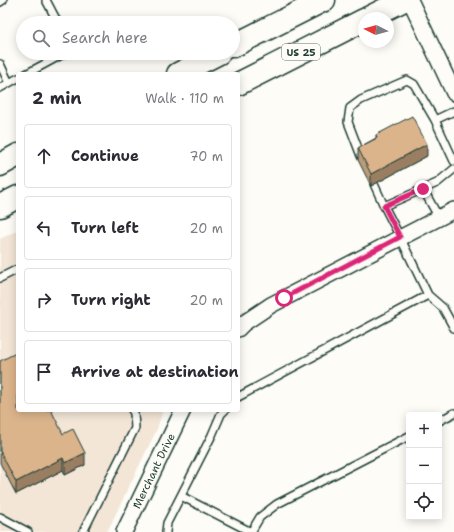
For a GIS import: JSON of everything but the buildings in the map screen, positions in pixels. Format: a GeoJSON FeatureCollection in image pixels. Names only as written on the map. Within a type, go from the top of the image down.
{"type":"FeatureCollection","features":[{"type":"Feature","properties":{"kind":"main road"},"geometry":{"type":"LineString","coordinates":[[240,42],[324,0]]}},
{"type":"Feature","properties":{"kind":"main road"},"geometry":{"type":"LineString","coordinates":[[380,12],[404,0]]}},
{"type":"Feature","properties":{"kind":"main road","name":"US 25"},"geometry":{"type":"LineString","coordinates":[[240,83],[358,23]]}},
{"type":"Feature","properties":{"kind":"main road"},"geometry":{"type":"LineString","coordinates":[[182,72],[205,60]]}},
{"type":"Feature","properties":{"kind":"main road"},"geometry":{"type":"LineString","coordinates":[[0,164],[16,157]]}},
{"type":"Feature","properties":{"kind":"main road"},"geometry":{"type":"LineString","coordinates":[[0,206],[16,198]]}},
{"type":"Feature","properties":{"kind":"street"},"geometry":{"type":"LineString","coordinates":[[410,0],[454,93]]}},
{"type":"Feature","properties":{"kind":"street"},"geometry":{"type":"LineString","coordinates":[[240,327],[272,305],[454,210]]}},
{"type":"Feature","properties":{"kind":"street","name":"Merchant Drive"},"geometry":{"type":"LineString","coordinates":[[124,532],[182,412]]}},
{"type":"Feature","properties":{"kind":"lane"},"geometry":{"type":"LineString","coordinates":[[46,0],[54,16]]}},
{"type":"Feature","properties":{"kind":"lane"},"geometry":{"type":"LineString","coordinates":[[30,72],[52,60]]}},
{"type":"Feature","properties":{"kind":"lane"},"geometry":{"type":"LineString","coordinates":[[0,64],[9,83]]}},
{"type":"Feature","properties":{"kind":"lane"},"geometry":{"type":"LineString","coordinates":[[0,88],[16,79]]}},
{"type":"Feature","properties":{"kind":"lane"},"geometry":{"type":"LineString","coordinates":[[362,158],[348,122],[350,108],[361,100],[407,80],[414,84],[422,97],[435,120],[454,161]]}},
{"type":"Feature","properties":{"kind":"lane"},"geometry":{"type":"LineString","coordinates":[[435,120],[454,111]]}},
{"type":"Feature","properties":{"kind":"lane"},"geometry":{"type":"LineString","coordinates":[[384,206],[438,183],[454,169]]}},
{"type":"Feature","properties":{"kind":"lane"},"geometry":{"type":"LineString","coordinates":[[374,184],[428,295],[443,308],[454,328]]}},
{"type":"Feature","properties":{"kind":"lane"},"geometry":{"type":"LineString","coordinates":[[423,189],[439,218]]}},
{"type":"Feature","properties":{"kind":"lane"},"geometry":{"type":"LineString","coordinates":[[0,278],[16,270]]}},
{"type":"Feature","properties":{"kind":"lane"},"geometry":{"type":"LineString","coordinates":[[240,396],[428,295]]}},
{"type":"Feature","properties":{"kind":"lane"},"geometry":{"type":"LineString","coordinates":[[83,532],[135,428],[133,412]]}},
{"type":"Feature","properties":{"kind":"lane"},"geometry":{"type":"LineString","coordinates":[[166,532],[167,523],[223,412]]}},
{"type":"Feature","properties":{"kind":"lane"},"geometry":{"type":"LineString","coordinates":[[442,419],[454,413]]}},
{"type":"Feature","properties":{"kind":"lane"},"geometry":{"type":"LineString","coordinates":[[181,496],[251,532],[260,518],[277,504],[406,438]]}},
{"type":"Feature","properties":{"kind":"lane"},"geometry":{"type":"LineString","coordinates":[[0,517],[28,532]]}},
{"type":"Feature","properties":{"kind":"shaded area"},"geometry":{"type":"Polygon","coordinates":[[[16,231],[16,412],[162,412],[157,429],[107,532],[0,532],[0,239],[16,231]]]}},
{"type":"Feature","properties":{"kind":"route"},"geometry":{"type":"LineString","coordinates":[[284,298],[400,237],[384,206],[423,189]]}}]}
